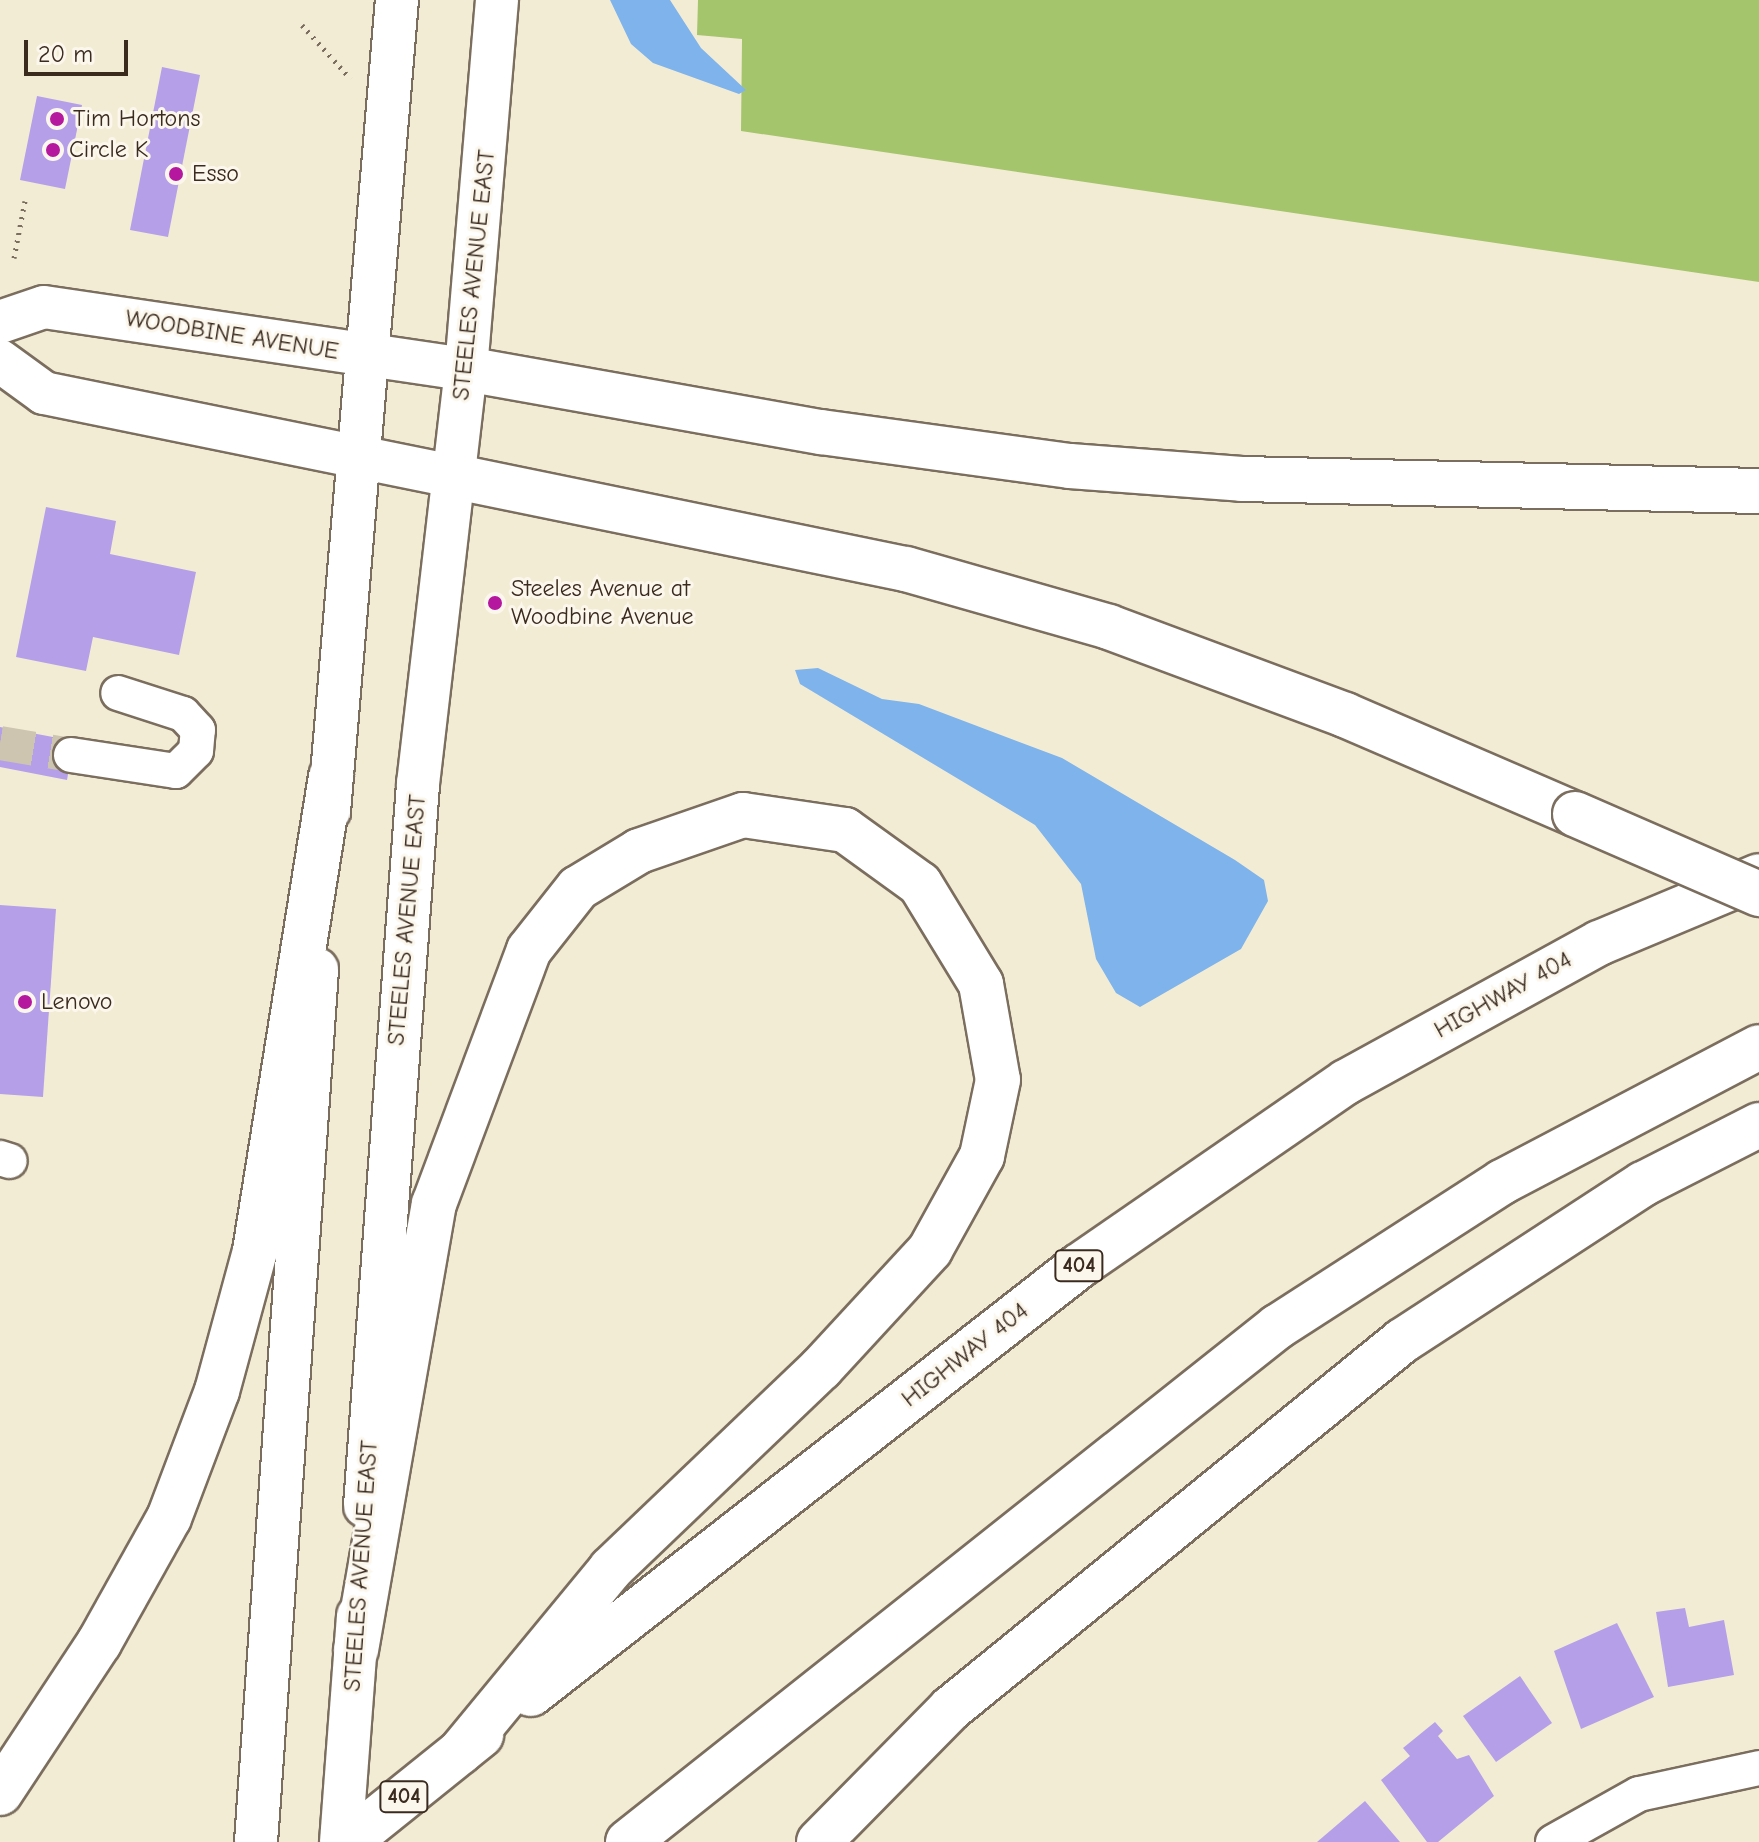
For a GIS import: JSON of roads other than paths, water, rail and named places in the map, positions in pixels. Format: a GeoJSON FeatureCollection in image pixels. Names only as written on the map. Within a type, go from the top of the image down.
{"type":"FeatureCollection","features":[{"type":"Feature","properties":{"kind":"highway"},"geometry":{"type":"LineString","coordinates":[[466,369],[821,432],[1070,466],[1242,479],[1759,491]]}},
{"type":"Feature","properties":{"kind":"highway"},"geometry":{"type":"LineString","coordinates":[[452,476],[906,569],[1109,627],[1345,715],[1759,894]]}},
{"type":"Feature","properties":{"kind":"highway"},"geometry":{"type":"LineString","coordinates":[[0,1793],[99,1643],[169,1518],[217,1391],[255,1251],[331,776]]}},
{"type":"Feature","properties":{"kind":"highway"},"geometry":{"type":"LineString","coordinates":[[356,1650],[434,1204],[529,950],[578,888],[639,851],[743,815],[845,830],[920,884],[981,984],[998,1080],[982,1156],[930,1250],[821,1368],[611,1569],[460,1752]]}},
{"type":"Feature","properties":{"kind":"highway","name":"HIGHWAY 404"},"geometry":{"type":"LineString","coordinates":[[348,1842],[1079,1266],[1346,1082],[1599,943],[1759,876]]}},
{"type":"Feature","properties":{"kind":"highway"},"geometry":{"type":"LineString","coordinates":[[628,1842],[1277,1327],[1502,1182],[1759,1047]]}},
{"type":"Feature","properties":{"kind":"highway"},"geometry":{"type":"LineString","coordinates":[[819,1842],[950,1709],[1402,1341],[1643,1184],[1759,1125]]}},
{"type":"Feature","properties":{"kind":"main road"},"geometry":{"type":"LineString","coordinates":[[256,1842],[331,776],[397,0]]}},
{"type":"Feature","properties":{"kind":"main road","name":"STEELES AVENUE EAST"},"geometry":{"type":"LineString","coordinates":[[341,1842],[416,815],[466,369],[497,0]]}},
{"type":"Feature","properties":{"kind":"main road","name":"WOODBINE AVENUE"},"geometry":{"type":"LineString","coordinates":[[0,322],[44,307],[466,369]]}},
{"type":"Feature","properties":{"kind":"main road"},"geometry":{"type":"LineString","coordinates":[[0,361],[44,393],[452,476]]}},
{"type":"Feature","properties":{"kind":"street"},"geometry":{"type":"LineString","coordinates":[[71,755],[176,771],[196,751],[198,730],[183,714],[118,693]]}},
{"type":"Feature","properties":{"kind":"street"},"geometry":{"type":"LineString","coordinates":[[1553,1842],[1639,1794],[1759,1768]]}},
{"type":"Feature","properties":{"kind":"water"},"geometry":{"type":"Polygon","coordinates":[[[610,0],[670,0],[701,48],[746,90],[739,94],[653,63],[631,44],[610,0]]]}},
{"type":"Feature","properties":{"kind":"water"},"geometry":{"type":"Polygon","coordinates":[[[818,668],[882,699],[919,704],[1062,758],[1235,860],[1264,880],[1268,901],[1241,949],[1140,1007],[1116,993],[1096,959],[1081,884],[1035,825],[800,684],[795,670],[818,668]]]}},
{"type":"Feature","properties":{"kind":"tunnel"},"geometry":{"type":"LineString","coordinates":[[0,743],[71,755]]}},
{"type":"Feature","properties":{"kind":"place","name":"Tim Hortons"},"geometry":{"type":"Point","coordinates":[57,119]}},
{"type":"Feature","properties":{"kind":"place","name":"Circle K"},"geometry":{"type":"Point","coordinates":[53,150]}},
{"type":"Feature","properties":{"kind":"place","name":"Esso"},"geometry":{"type":"Point","coordinates":[176,174]}},
{"type":"Feature","properties":{"kind":"place","name":"Steeles Avenue at Woodbine Avenue"},"geometry":{"type":"Point","coordinates":[495,603]}},
{"type":"Feature","properties":{"kind":"place","name":"Lenovo"},"geometry":{"type":"Point","coordinates":[25,1002]}}]}
